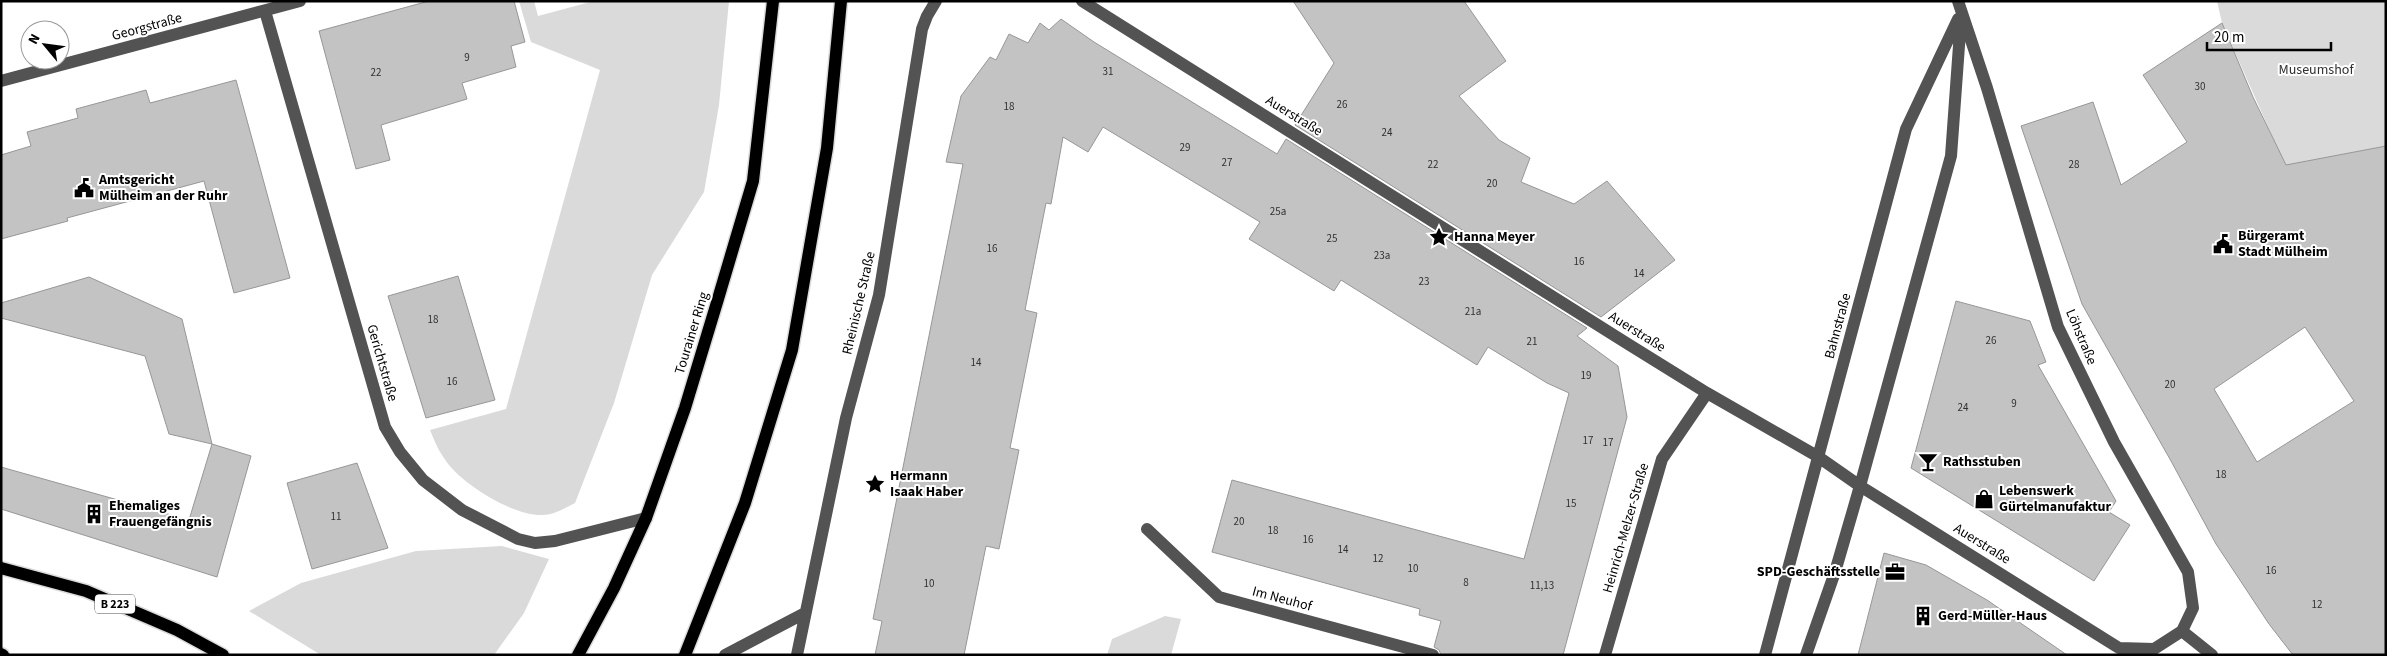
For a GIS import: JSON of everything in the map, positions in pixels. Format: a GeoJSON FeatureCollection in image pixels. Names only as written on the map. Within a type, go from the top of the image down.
{"type":"FeatureCollection","features":[{"type":"Feature","properties":{"kind":"main road","name":"Tourainer Ring"},"geometry":{"type":"LineString","coordinates":[[578,655],[614,588],[646,518],[685,408],[753,181],[773,1]]}},
{"type":"Feature","properties":{"kind":"main road"},"geometry":{"type":"LineString","coordinates":[[685,655],[745,503],[792,350],[827,148],[841,1]]}},
{"type":"Feature","properties":{"kind":"main road","name":"B 223"},"geometry":{"type":"LineString","coordinates":[[1,568],[86,591],[176,630],[223,655]]}},
{"type":"Feature","properties":{"kind":"street","name":"Georgstraße"},"geometry":{"type":"LineString","coordinates":[[1,81],[300,1]]}},
{"type":"Feature","properties":{"kind":"street","name":"Rheinische Straße"},"geometry":{"type":"LineString","coordinates":[[798,655],[805,612],[846,418],[879,295],[922,29],[936,1]]}},
{"type":"Feature","properties":{"kind":"street","name":"Auerstraße"},"geometry":{"type":"LineString","coordinates":[[1082,1],[1707,393],[1818,456],[1860,486],[2119,648],[2154,650],[2182,631]]}},
{"type":"Feature","properties":{"kind":"street"},"geometry":{"type":"LineString","coordinates":[[1806,655],[1840,554],[1860,486],[1951,156],[1961,5]]}},
{"type":"Feature","properties":{"kind":"street","name":"Bahnstraße"},"geometry":{"type":"LineString","coordinates":[[1765,655],[1906,130],[1961,5]]}},
{"type":"Feature","properties":{"kind":"street","name":"Löhstraße"},"geometry":{"type":"LineString","coordinates":[[1961,5],[2058,327],[2114,442],[2188,572],[2193,608],[2182,631]]}},
{"type":"Feature","properties":{"kind":"street","name":"Gerichtstraße"},"geometry":{"type":"LineString","coordinates":[[265,10],[385,427],[400,452],[424,480],[462,510],[518,540],[534,543],[555,541],[646,518]]}},
{"type":"Feature","properties":{"kind":"street","name":"Heinrich-Melzer-Straße"},"geometry":{"type":"LineString","coordinates":[[1605,655],[1662,459],[1707,393]]}},
{"type":"Feature","properties":{"kind":"street","name":"Im Neuhof"},"geometry":{"type":"LineString","coordinates":[[1148,529],[1219,597],[1433,655]]}},
{"type":"Feature","properties":{"kind":"street"},"geometry":{"type":"LineString","coordinates":[[725,655],[805,612]]}},
{"type":"Feature","properties":{"kind":"street"},"geometry":{"type":"LineString","coordinates":[[2182,631],[2212,655]]}},
{"type":"Feature","properties":{"kind":"green space"},"geometry":{"type":"Polygon","coordinates":[[[519,1],[534,1],[538,16],[594,1],[729,1],[719,105],[704,192],[652,275],[614,403],[575,503],[555,513],[546,515],[530,514],[517,510],[502,504],[474,487],[451,468],[440,452],[430,430],[506,409],[600,70],[531,42],[519,1]]]}},
{"type":"Feature","properties":{"kind":"green space","name":"Museumshof"},"geometry":{"type":"Polygon","coordinates":[[[2217,1],[2386,1],[2386,146],[2283,166],[2277,147],[2222,23],[2217,1]]]}},
{"type":"Feature","properties":{"kind":"green space"},"geometry":{"type":"Polygon","coordinates":[[[502,546],[549,559],[524,613],[494,655],[321,655],[249,611],[301,583],[416,551],[502,546]]]}},
{"type":"Feature","properties":{"kind":"green space"},"geometry":{"type":"Polygon","coordinates":[[[1165,616],[1181,619],[1171,655],[1107,655],[1112,639],[1165,616]]]}},
{"type":"Feature","properties":{"kind":"building"},"geometry":{"type":"Polygon","coordinates":[[[429,1],[514,1],[525,42],[511,46],[516,67],[462,83],[467,99],[381,125],[390,160],[356,169],[319,31],[429,1]]]}},
{"type":"Feature","properties":{"kind":"building"},"geometry":{"type":"Polygon","coordinates":[[[1293,1],[1464,1],[1506,61],[1459,96],[1499,140],[1530,158],[1521,182],[1574,204],[1607,181],[1675,260],[1601,317],[1295,125],[1334,63],[1293,1]]]}},
{"type":"Feature","properties":{"kind":"building"},"geometry":{"type":"Polygon","coordinates":[[[1061,19],[1094,42],[1277,154],[1286,139],[1587,328],[1577,336],[1618,366],[1627,417],[1563,655],[1441,655],[1439,650],[1434,647],[1441,621],[1419,615],[1420,609],[1212,552],[1232,480],[1524,559],[1569,393],[1547,383],[1488,347],[1477,365],[1341,280],[1334,291],[1249,239],[1260,222],[1103,127],[1088,152],[1063,137],[1051,204],[1046,203],[1025,310],[1037,313],[1010,448],[1019,450],[999,549],[986,546],[964,655],[875,655],[882,621],[873,619],[963,164],[946,162],[961,96],[990,57],[996,60],[1009,34],[1028,43],[1040,23],[1049,30],[1061,19]]]}},
{"type":"Feature","properties":{"kind":"building"},"geometry":{"type":"Polygon","coordinates":[[[2222,23],[2253,97],[2286,165],[2386,146],[2386,655],[2293,655],[2269,624],[2216,544],[2082,304],[2021,126],[2093,102],[2121,185],[2187,142],[2143,75],[2222,23]],[[2305,327],[2214,389],[2257,462],[2354,401],[2305,327]]]}},
{"type":"Feature","properties":{"kind":"building","name":"Amtsgericht Mülheim an der Ruhr"},"geometry":{"type":"Polygon","coordinates":[[[236,80],[290,278],[234,293],[204,181],[67,218],[68,221],[1,239],[1,155],[31,146],[27,132],[78,118],[76,109],[146,90],[150,103],[236,80]]]}},
{"type":"Feature","properties":{"kind":"building"},"geometry":{"type":"Polygon","coordinates":[[[458,276],[495,400],[426,418],[388,296],[458,276]]]}},
{"type":"Feature","properties":{"kind":"building"},"geometry":{"type":"Polygon","coordinates":[[[89,277],[182,319],[212,444],[169,434],[145,356],[1,318],[1,303],[89,277]]]}},
{"type":"Feature","properties":{"kind":"building"},"geometry":{"type":"Polygon","coordinates":[[[1956,301],[2030,321],[2046,362],[2038,365],[2116,501],[2109,512],[2130,525],[2094,581],[1911,468],[1956,301]]]}},
{"type":"Feature","properties":{"kind":"building","name":"Ehemaliges Frauengefängnis"},"geometry":{"type":"Polygon","coordinates":[[[212,444],[251,456],[217,577],[1,509],[1,467],[189,520],[212,444]]]}},
{"type":"Feature","properties":{"kind":"building"},"geometry":{"type":"Polygon","coordinates":[[[357,463],[388,548],[312,569],[287,483],[357,463]]]}},
{"type":"Feature","properties":{"kind":"building","name":"Gerd-Müller-Haus"},"geometry":{"type":"Polygon","coordinates":[[[1884,553],[1926,565],[1987,600],[2067,655],[1858,655],[1884,553]]]}},
{"type":"Feature","properties":{"kind":"place","name":"Amtsgericht Mülheim an der Ruhr"},"geometry":{"type":"Point","coordinates":[84,188]}},
{"type":"Feature","properties":{"kind":"place","name":"Hanna Meyer"},"geometry":{"type":"Point","coordinates":[1439,237]}},
{"type":"Feature","properties":{"kind":"place","name":"Bürgeramt Stadt Mülheim"},"geometry":{"type":"Point","coordinates":[2223,244]}},
{"type":"Feature","properties":{"kind":"place","name":"Rathsstuben"},"geometry":{"type":"Point","coordinates":[1928,462]}},
{"type":"Feature","properties":{"kind":"place","name":"Hermann Isaak Haber"},"geometry":{"type":"Point","coordinates":[875,484]}},
{"type":"Feature","properties":{"kind":"place","name":"Lebenswerk Gürtelmanufaktur"},"geometry":{"type":"Point","coordinates":[1984,499]}},
{"type":"Feature","properties":{"kind":"place","name":"Ehemaliges Frauengefängnis"},"geometry":{"type":"Point","coordinates":[94,514]}},
{"type":"Feature","properties":{"kind":"place","name":"SPD-Geschäftsstelle"},"geometry":{"type":"Point","coordinates":[1895,572]}},
{"type":"Feature","properties":{"kind":"place","name":"Gerd-Müller-Haus"},"geometry":{"type":"Point","coordinates":[1923,616]}}]}
